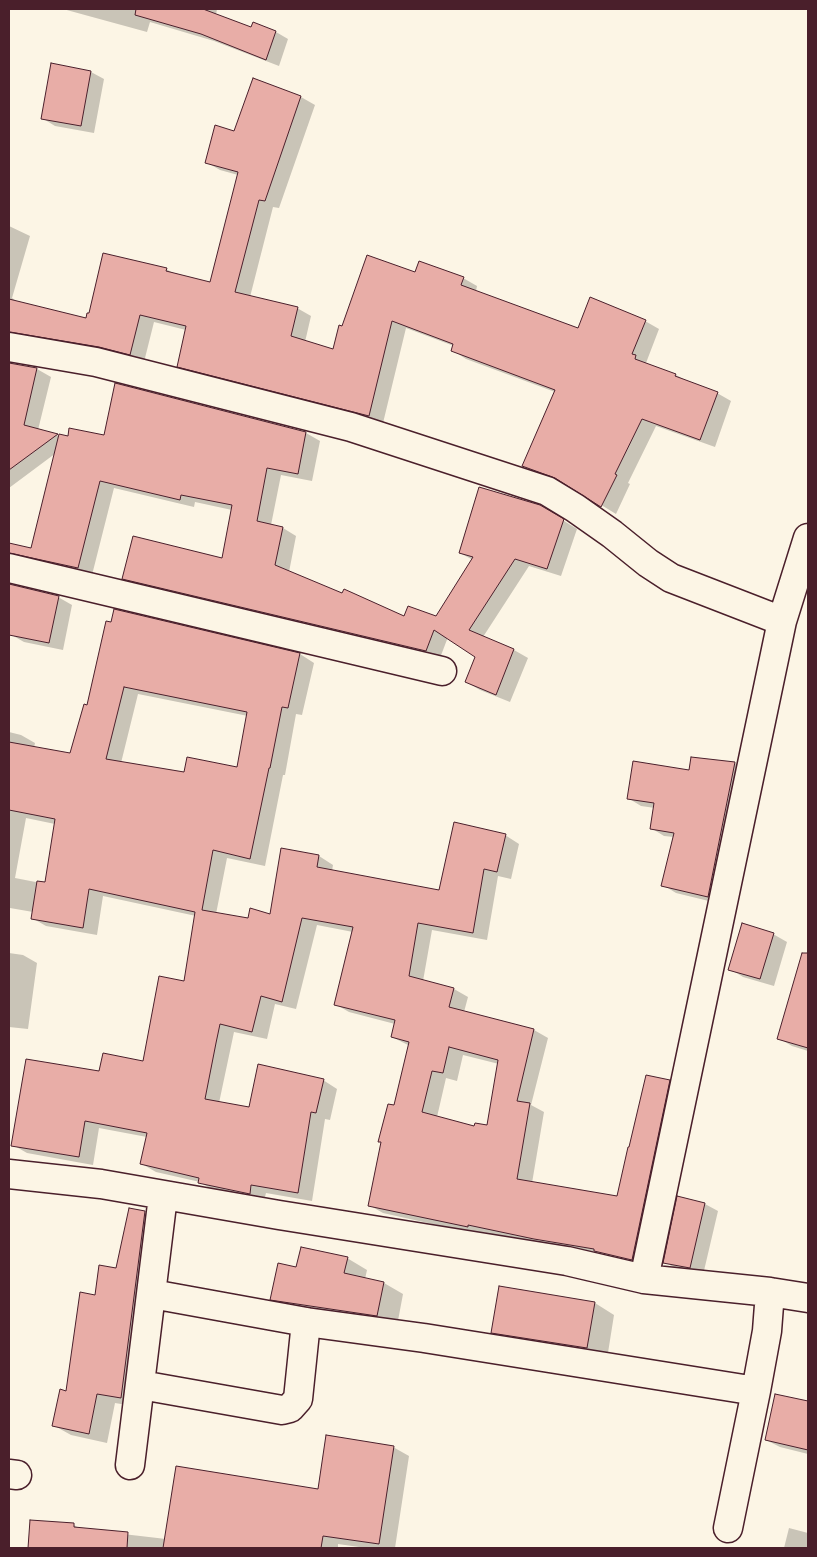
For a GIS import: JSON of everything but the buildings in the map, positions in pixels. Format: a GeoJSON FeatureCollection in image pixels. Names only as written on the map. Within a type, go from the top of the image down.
{"type":"FeatureCollection","features":[{"type":"Feature","properties":{"kind":"street"},"geometry":{"type":"LineString","coordinates":[[9,347],[96,362],[351,427],[547,491],[575,508],[671,578],[782,621]]}},
{"type":"Feature","properties":{"kind":"street"},"geometry":{"type":"LineString","coordinates":[[644,1279],[782,621],[808,538]]}},
{"type":"Feature","properties":{"kind":"street"},"geometry":{"type":"LineString","coordinates":[[9,568],[442,672]]}},
{"type":"Feature","properties":{"kind":"street"},"geometry":{"type":"LineString","coordinates":[[9,1174],[101,1184],[163,1196],[567,1261],[644,1279],[770,1292],[808,1298]]}},
{"type":"Feature","properties":{"kind":"street"},"geometry":{"type":"LineString","coordinates":[[130,1465],[163,1196]]}},
{"type":"Feature","properties":{"kind":"street"},"geometry":{"type":"LineString","coordinates":[[728,1528],[767,1331],[770,1292]]}},
{"type":"Feature","properties":{"kind":"street"},"geometry":{"type":"LineString","coordinates":[[152,1294],[306,1322],[434,1340],[756,1391]]}},
{"type":"Feature","properties":{"kind":"street"},"geometry":{"type":"LineString","coordinates":[[141,1385],[282,1410],[290,1408],[298,1399],[306,1322]]}}]}
